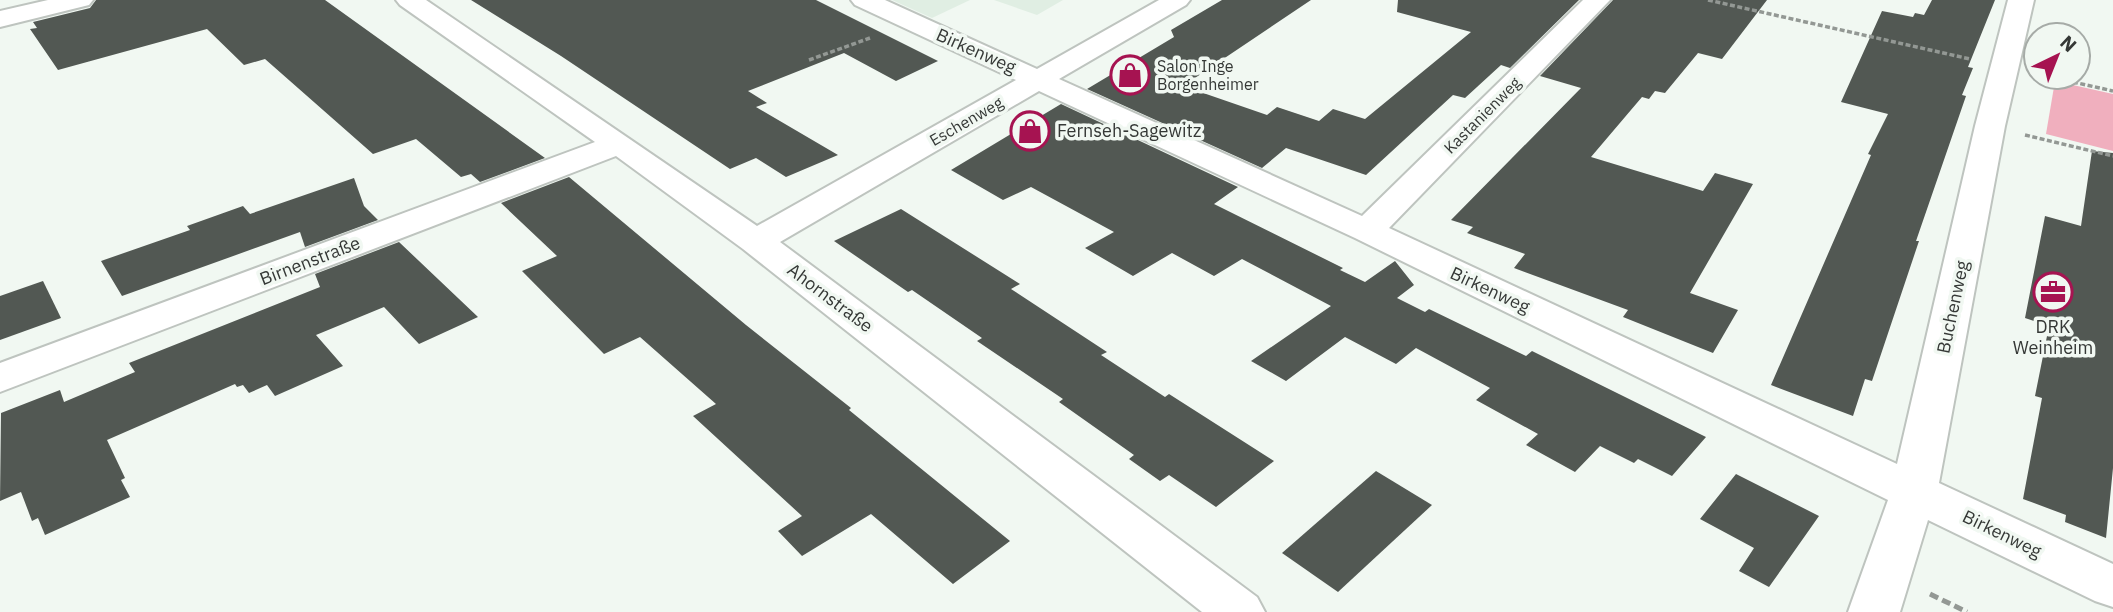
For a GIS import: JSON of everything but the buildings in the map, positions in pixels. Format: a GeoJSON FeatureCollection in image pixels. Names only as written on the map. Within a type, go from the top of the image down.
{"type":"FeatureCollection","features":[{"type":"Feature","properties":{"kind":"street"},"geometry":{"type":"LineString","coordinates":[[0,19],[80,0]]}},
{"type":"Feature","properties":{"kind":"street","name":"Ahornstraße"},"geometry":{"type":"LineString","coordinates":[[409,0],[756,241],[1239,612]]}},
{"type":"Feature","properties":{"kind":"street","name":"Birkenweg"},"geometry":{"type":"LineString","coordinates":[[864,0],[1367,231],[2113,587]]}},
{"type":"Feature","properties":{"kind":"street","name":"Eschenweg"},"geometry":{"type":"LineString","coordinates":[[756,241],[1177,0]]}},
{"type":"Feature","properties":{"kind":"street","name":"Kastanienweg"},"geometry":{"type":"LineString","coordinates":[[1367,231],[1597,0]]}},
{"type":"Feature","properties":{"kind":"street","name":"Buchenweg"},"geometry":{"type":"LineString","coordinates":[[1874,612],[1914,491],[1990,126],[2021,0]]}},
{"type":"Feature","properties":{"kind":"street","name":"Birnenstraße"},"geometry":{"type":"LineString","coordinates":[[0,378],[619,144]]}},
{"type":"Feature","properties":{"kind":"path"},"geometry":{"type":"LineString","coordinates":[[1708,0],[2004,67]]}},
{"type":"Feature","properties":{"kind":"path"},"geometry":{"type":"LineString","coordinates":[[809,60],[914,23]]}},
{"type":"Feature","properties":{"kind":"path"},"geometry":{"type":"LineString","coordinates":[[2092,86],[2113,91]]}},
{"type":"Feature","properties":{"kind":"path"},"geometry":{"type":"LineString","coordinates":[[1990,126],[2113,156]]}},
{"type":"Feature","properties":{"kind":"shaded area"},"geometry":{"type":"Polygon","coordinates":[[[892,0],[970,0],[932,18],[892,0]]]}},
{"type":"Feature","properties":{"kind":"shaded area"},"geometry":{"type":"Polygon","coordinates":[[[994,0],[1063,0],[1037,15],[994,0]]]}},
{"type":"Feature","properties":{"kind":"shaded area"},"geometry":{"type":"Polygon","coordinates":[[[2092,89],[2113,94],[2113,151],[2046,134],[2053,91],[2092,89]]]}},
{"type":"Feature","properties":{"kind":"place","name":"Salon Inge Borgenheimer"},"geometry":{"type":"Point","coordinates":[1130,75]}},
{"type":"Feature","properties":{"kind":"place","name":"Fernseh-Sagewitz"},"geometry":{"type":"Point","coordinates":[1030,131]}},
{"type":"Feature","properties":{"kind":"place","name":"DRK Weinheim"},"geometry":{"type":"Point","coordinates":[2053,292]}}]}
